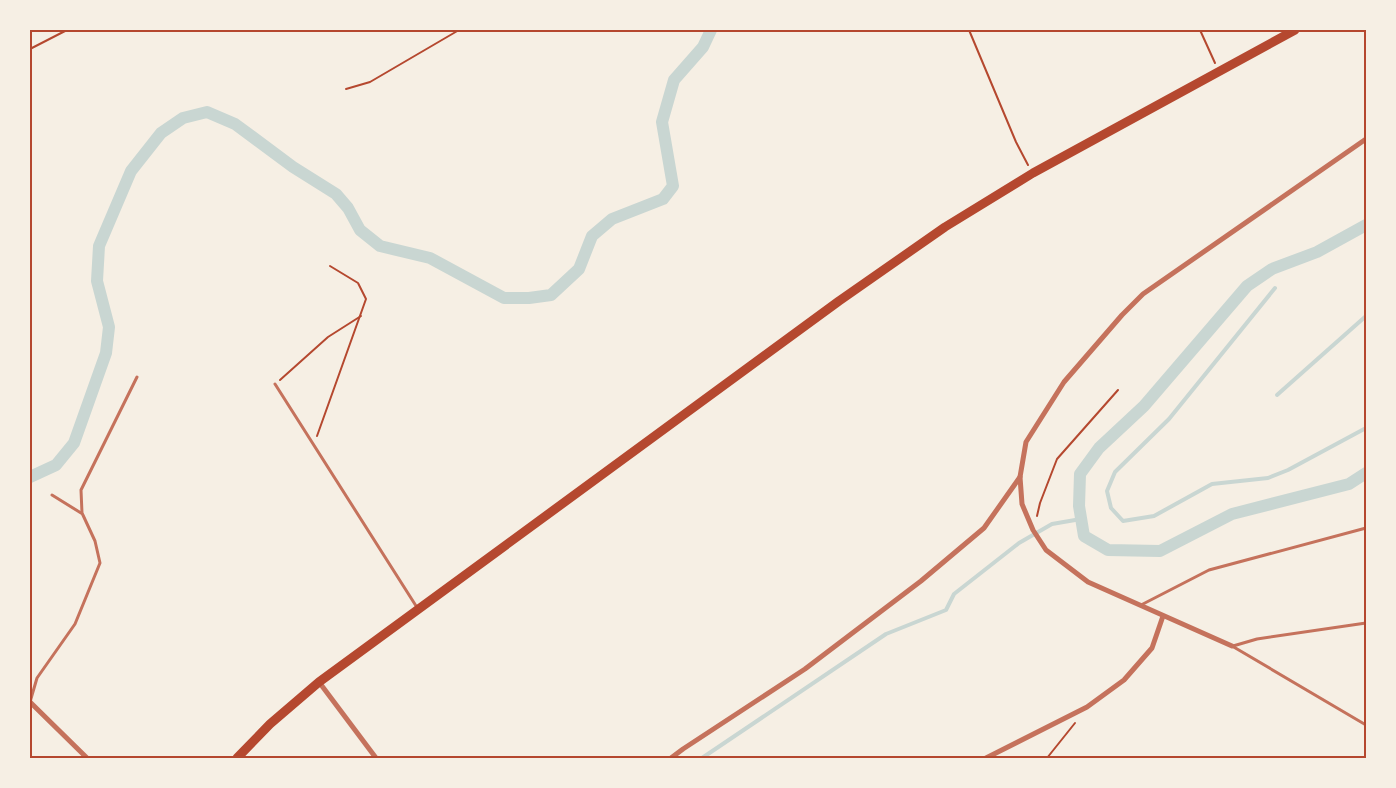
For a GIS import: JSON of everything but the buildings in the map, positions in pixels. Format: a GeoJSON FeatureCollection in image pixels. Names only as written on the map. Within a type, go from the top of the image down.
{"type":"FeatureCollection","features":[{"type":"Feature","properties":{"kind":"main road"},"geometry":{"type":"LineString","coordinates":[[237,758],[270,724],[319,682],[839,301],[945,227],[1033,173],[1295,30]]}},
{"type":"Feature","properties":{"kind":"street"},"geometry":{"type":"LineString","coordinates":[[1232,646],[1088,582],[1046,550],[1033,530],[1022,504],[1020,477],[1026,442],[1064,382],[1122,315],[1143,294],[1366,139]]}},
{"type":"Feature","properties":{"kind":"street"},"geometry":{"type":"LineString","coordinates":[[671,758],[804,669],[921,581],[984,528],[1020,477]]}},
{"type":"Feature","properties":{"kind":"street"},"geometry":{"type":"LineString","coordinates":[[986,758],[1087,707],[1124,680],[1152,648],[1163,616]]}},
{"type":"Feature","properties":{"kind":"street"},"geometry":{"type":"LineString","coordinates":[[319,682],[376,758]]}},
{"type":"Feature","properties":{"kind":"street"},"geometry":{"type":"LineString","coordinates":[[30,702],[87,758]]}},
{"type":"Feature","properties":{"kind":"lane"},"geometry":{"type":"LineString","coordinates":[[30,702],[37,678],[75,624],[100,563],[95,541],[82,513],[81,490],[137,377]]}},
{"type":"Feature","properties":{"kind":"lane"},"geometry":{"type":"LineString","coordinates":[[275,384],[418,609]]}},
{"type":"Feature","properties":{"kind":"lane"},"geometry":{"type":"LineString","coordinates":[[52,495],[82,513]]}},
{"type":"Feature","properties":{"kind":"lane"},"geometry":{"type":"LineString","coordinates":[[1141,606],[1209,570],[1366,528]]}},
{"type":"Feature","properties":{"kind":"lane"},"geometry":{"type":"LineString","coordinates":[[1232,646],[1257,639],[1366,623]]}},
{"type":"Feature","properties":{"kind":"lane"},"geometry":{"type":"LineString","coordinates":[[1232,646],[1366,725]]}},
{"type":"Feature","properties":{"kind":"path"},"geometry":{"type":"LineString","coordinates":[[30,49],[68,30]]}},
{"type":"Feature","properties":{"kind":"path"},"geometry":{"type":"LineString","coordinates":[[346,89],[370,82],[459,30]]}},
{"type":"Feature","properties":{"kind":"path"},"geometry":{"type":"LineString","coordinates":[[970,30],[1016,142],[1033,173]]}},
{"type":"Feature","properties":{"kind":"path"},"geometry":{"type":"LineString","coordinates":[[1200,30],[1219,72]]}},
{"type":"Feature","properties":{"kind":"path"},"geometry":{"type":"LineString","coordinates":[[314,446],[366,300],[358,283],[330,266]]}},
{"type":"Feature","properties":{"kind":"path"},"geometry":{"type":"LineString","coordinates":[[275,384],[328,337],[361,316]]}},
{"type":"Feature","properties":{"kind":"path"},"geometry":{"type":"LineString","coordinates":[[1033,530],[1040,503],[1057,459],[1118,390]]}},
{"type":"Feature","properties":{"kind":"path"},"geometry":{"type":"LineString","coordinates":[[1047,758],[1076,722]]}},
{"type":"Feature","properties":{"kind":"waterway"},"geometry":{"type":"LineString","coordinates":[[30,477],[56,465],[74,443],[106,353],[109,327],[97,281],[99,246],[131,171],[161,133],[183,118],[207,112],[235,124],[293,167],[336,194],[348,208],[360,230],[380,246],[430,258],[504,298],[529,298],[551,295],[579,269],[592,236],[612,219],[663,199],[673,186],[662,122],[674,80],[703,47],[711,30]]}},
{"type":"Feature","properties":{"kind":"waterway"},"geometry":{"type":"LineString","coordinates":[[1366,225],[1317,252],[1272,269],[1247,286],[1144,406],[1099,448],[1080,474],[1079,506],[1084,536],[1108,550],[1160,551],[1232,514],[1349,484],[1366,473]]}},
{"type":"Feature","properties":{"kind":"waterway"},"geometry":{"type":"LineString","coordinates":[[1275,288],[1169,419],[1115,472],[1107,491],[1111,508],[1123,521],[1154,516],[1212,484],[1268,478],[1288,470],[1366,428]]}},
{"type":"Feature","properties":{"kind":"waterway"},"geometry":{"type":"LineString","coordinates":[[1277,395],[1366,316]]}},
{"type":"Feature","properties":{"kind":"waterway"},"geometry":{"type":"LineString","coordinates":[[702,758],[886,634],[946,610],[954,594],[1019,543],[1052,524],[1081,519]]}}]}
